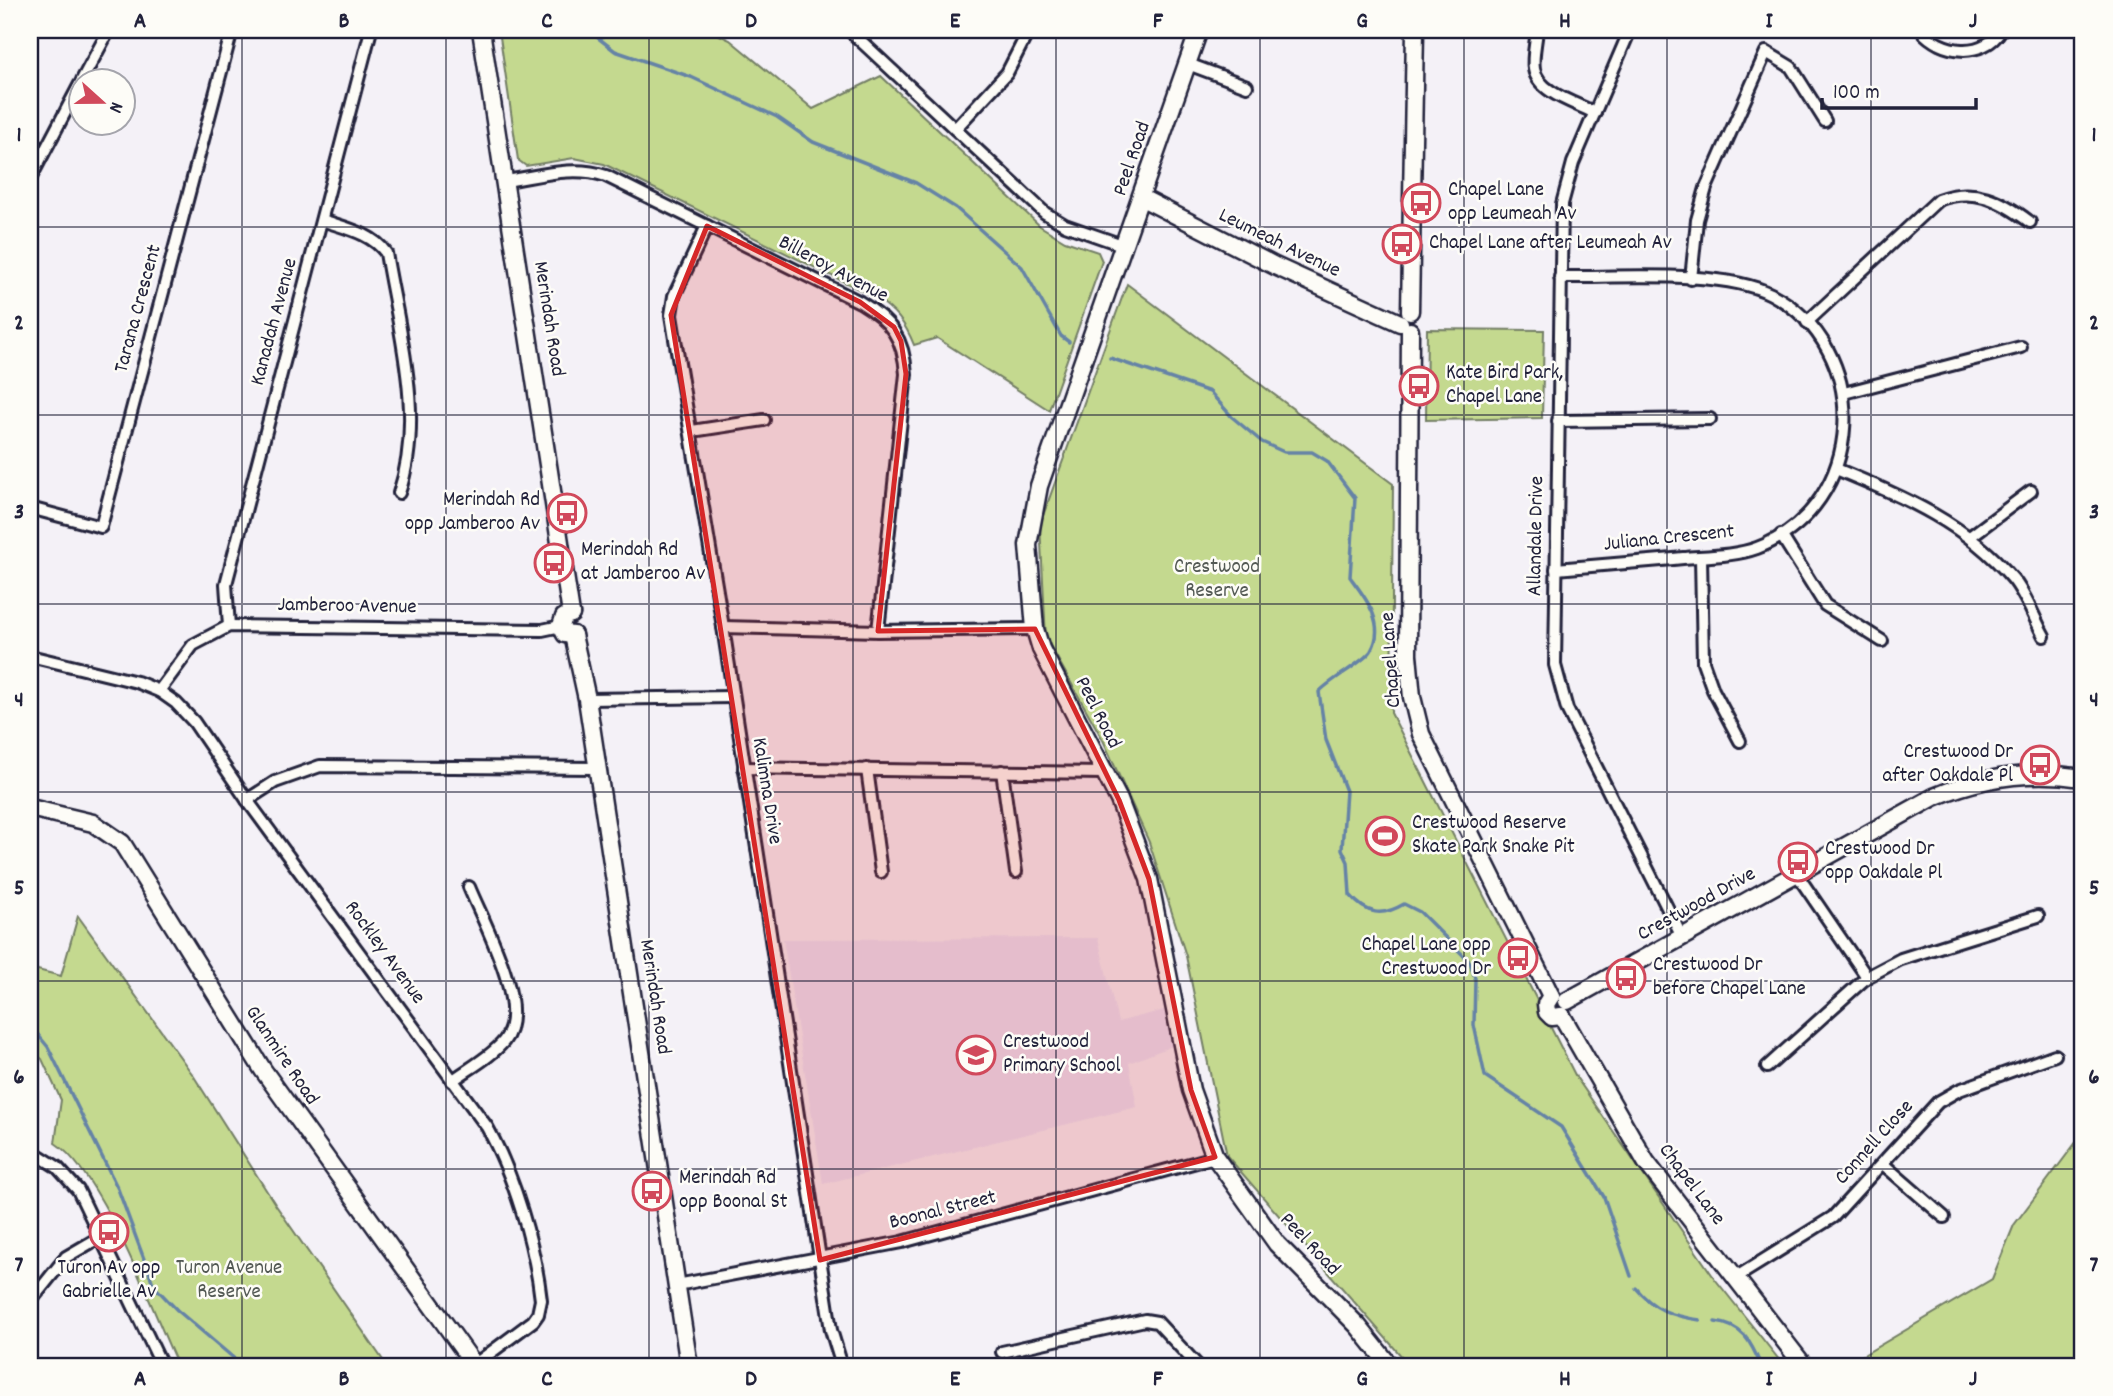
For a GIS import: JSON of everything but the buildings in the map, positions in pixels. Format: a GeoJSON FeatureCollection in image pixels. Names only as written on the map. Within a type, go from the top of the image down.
{"type":"FeatureCollection","features":[{"type":"Feature","properties":{"kind":"street"},"geometry":{"type":"LineString","coordinates":[[90,66],[109,30]]}},
{"type":"Feature","properties":{"kind":"street","name":"Tarana Crescent"},"geometry":{"type":"LineString","coordinates":[[30,509],[101,527],[232,30]]}},
{"type":"Feature","properties":{"kind":"street","name":"Kanadah Avenue"},"geometry":{"type":"LineString","coordinates":[[229,626],[226,584],[371,30]]}},
{"type":"Feature","properties":{"kind":"street","name":"Merindah Road"},"geometry":{"type":"LineString","coordinates":[[481,30],[506,181],[568,625],[587,699],[689,1366]]}},
{"type":"Feature","properties":{"kind":"street"},"geometry":{"type":"LineString","coordinates":[[849,30],[1055,220],[1125,246]]}},
{"type":"Feature","properties":{"kind":"street"},"geometry":{"type":"LineString","coordinates":[[955,129],[1007,73],[1030,30]]}},
{"type":"Feature","properties":{"kind":"street","name":"Peel Road"},"geometry":{"type":"LineString","coordinates":[[1199,30],[1034,506],[1028,545],[1028,573],[1035,629],[1041,649],[1119,800],[1149,879],[1191,1090],[1215,1157],[1277,1244],[1358,1326],[1390,1366]]}},
{"type":"Feature","properties":{"kind":"street","name":"Chapel Lane"},"geometry":{"type":"LineString","coordinates":[[1415,30],[1407,322],[1408,655],[1412,697],[1431,758],[1550,996],[1560,995],[1564,1009],[1646,1162],[1804,1366]]}},
{"type":"Feature","properties":{"kind":"street"},"geometry":{"type":"LineString","coordinates":[[1537,30],[1534,67],[1538,79],[1549,89],[1595,113]]}},
{"type":"Feature","properties":{"kind":"street","name":"Allandale Drive"},"geometry":{"type":"LineString","coordinates":[[1630,30],[1573,163],[1562,204],[1555,665],[1567,709],[1682,937]]}},
{"type":"Feature","properties":{"kind":"street"},"geometry":{"type":"LineString","coordinates":[[1921,30],[1935,43],[1957,50],[1985,46],[2001,30]]}},
{"type":"Feature","properties":{"kind":"street"},"geometry":{"type":"LineString","coordinates":[[1692,279],[1698,220],[1706,188],[1766,52],[1791,67],[1825,121]]}},
{"type":"Feature","properties":{"kind":"street"},"geometry":{"type":"LineString","coordinates":[[1188,64],[1247,86]]}},
{"type":"Feature","properties":{"kind":"street"},"geometry":{"type":"LineString","coordinates":[[30,179],[66,111]]}},
{"type":"Feature","properties":{"kind":"street","name":"Billeroy Avenue"},"geometry":{"type":"LineString","coordinates":[[506,181],[588,170],[860,302],[894,327],[901,341],[906,374],[878,631]]}},
{"type":"Feature","properties":{"kind":"street"},"geometry":{"type":"LineString","coordinates":[[1807,322],[1938,200],[1956,193],[1979,194],[2008,206],[2030,222]]}},
{"type":"Feature","properties":{"kind":"street","name":"Leumeah Avenue"},"geometry":{"type":"LineString","coordinates":[[1142,198],[1275,266],[1407,322]]}},
{"type":"Feature","properties":{"kind":"street"},"geometry":{"type":"LineString","coordinates":[[322,220],[367,237],[379,244],[386,253],[409,397],[409,465],[399,493]]}},
{"type":"Feature","properties":{"kind":"street","name":"Kalimna Drive"},"geometry":{"type":"LineString","coordinates":[[707,226],[674,296],[671,315],[723,627],[831,1330],[842,1366]]}},
{"type":"Feature","properties":{"kind":"street","name":"Juliana Crescent"},"geometry":{"type":"LineString","coordinates":[[1556,569],[1701,557],[1756,548],[1781,535],[1812,509],[1836,469],[1844,433],[1844,393],[1831,356],[1807,322],[1771,294],[1742,284],[1692,279],[1560,277]]}},
{"type":"Feature","properties":{"kind":"street"},"geometry":{"type":"LineString","coordinates":[[1844,393],[2021,347]]}},
{"type":"Feature","properties":{"kind":"street"},"geometry":{"type":"LineString","coordinates":[[1558,421],[1710,419]]}},
{"type":"Feature","properties":{"kind":"street"},"geometry":{"type":"LineString","coordinates":[[692,431],[764,420]]}},
{"type":"Feature","properties":{"kind":"street"},"geometry":{"type":"LineString","coordinates":[[1836,469],[1909,499],[1971,536],[2014,581],[2044,636]]}},
{"type":"Feature","properties":{"kind":"street"},"geometry":{"type":"LineString","coordinates":[[1971,536],[2031,491]]}},
{"type":"Feature","properties":{"kind":"street"},"geometry":{"type":"LineString","coordinates":[[1781,535],[1825,605],[1882,641]]}},
{"type":"Feature","properties":{"kind":"street"},"geometry":{"type":"LineString","coordinates":[[1701,557],[1703,662],[1713,690],[1740,741]]}},
{"type":"Feature","properties":{"kind":"street","name":"Jamberoo Avenue"},"geometry":{"type":"LineString","coordinates":[[159,691],[193,645],[229,626],[542,629],[568,625]]}},
{"type":"Feature","properties":{"kind":"street"},"geometry":{"type":"LineString","coordinates":[[723,627],[878,631],[1035,629]]}},
{"type":"Feature","properties":{"kind":"street","name":"Rockley Avenue"},"geometry":{"type":"LineString","coordinates":[[30,656],[159,691],[194,722],[247,800],[487,1127],[505,1160],[516,1189],[541,1300],[538,1314],[533,1321],[475,1366]]}},
{"type":"Feature","properties":{"kind":"street"},"geometry":{"type":"LineString","coordinates":[[587,699],[732,697]]}},
{"type":"Feature","properties":{"kind":"street"},"geometry":{"type":"LineString","coordinates":[[247,800],[275,782],[320,766],[597,768]]}},
{"type":"Feature","properties":{"kind":"street"},"geometry":{"type":"LineString","coordinates":[[744,768],[1104,773]]}},
{"type":"Feature","properties":{"kind":"street"},"geometry":{"type":"LineString","coordinates":[[867,769],[881,872]]}},
{"type":"Feature","properties":{"kind":"street"},"geometry":{"type":"LineString","coordinates":[[1002,771],[1016,872]]}},
{"type":"Feature","properties":{"kind":"street","name":"Crestwood Drive"},"geometry":{"type":"LineString","coordinates":[[1564,1009],[1682,937],[1919,804],[1973,782],[2029,774],[2083,778]]}},
{"type":"Feature","properties":{"kind":"street","name":"Glanmire Road"},"geometry":{"type":"LineString","coordinates":[[30,808],[93,823],[122,843],[263,1070],[475,1366]]}},
{"type":"Feature","properties":{"kind":"street"},"geometry":{"type":"LineString","coordinates":[[1796,873],[1867,977]]}},
{"type":"Feature","properties":{"kind":"street"},"geometry":{"type":"LineString","coordinates":[[452,1081],[504,1041],[514,1014],[508,985],[469,887]]}},
{"type":"Feature","properties":{"kind":"street"},"geometry":{"type":"LineString","coordinates":[[1768,1066],[1867,977],[1900,959],[2039,916]]}},
{"type":"Feature","properties":{"kind":"street","name":"Connell Close"},"geometry":{"type":"LineString","coordinates":[[1735,1278],[1833,1217],[1938,1102],[1959,1090],[2055,1055]]}},
{"type":"Feature","properties":{"kind":"street"},"geometry":{"type":"LineString","coordinates":[[30,1150],[48,1160],[70,1179],[102,1237],[162,1366]]}},
{"type":"Feature","properties":{"kind":"street","name":"Boonal Street"},"geometry":{"type":"LineString","coordinates":[[677,1285],[820,1260],[1032,1208],[1215,1157]]}},
{"type":"Feature","properties":{"kind":"street"},"geometry":{"type":"LineString","coordinates":[[1883,1164],[1944,1217]]}},
{"type":"Feature","properties":{"kind":"street"},"geometry":{"type":"LineString","coordinates":[[30,1302],[66,1257],[102,1237]]}},
{"type":"Feature","properties":{"kind":"street"},"geometry":{"type":"LineString","coordinates":[[1002,1352],[1145,1321],[1157,1322],[1198,1366]]}},
{"type":"Feature","properties":{"kind":"highlighted area"},"geometry":{"type":"Polygon","coordinates":[[[707,226],[860,302],[894,327],[901,341],[906,374],[878,631],[1035,629],[1119,800],[1149,879],[1191,1090],[1215,1157],[820,1260],[671,315],[707,226]]]}},
{"type":"Feature","properties":{"kind":"shaded area","name":"Crestwood Primary School"},"geometry":{"type":"Polygon","coordinates":[[[1098,938],[1118,1022],[1164,1010],[1172,1046],[1129,1063],[1137,1107],[823,1184],[783,939],[1098,938]]]}},
{"type":"Feature","properties":{"kind":"green space"},"geometry":{"type":"Polygon","coordinates":[[[499,30],[709,30],[730,40],[813,109],[881,76],[1040,226],[1065,241],[1098,252],[1102,261],[1049,410],[937,338],[914,345],[899,318],[875,297],[604,164],[574,158],[526,166],[518,160],[499,30]]]}},
{"type":"Feature","properties":{"kind":"green space","name":"Crestwood Reserve"},"geometry":{"type":"Polygon","coordinates":[[[1127,284],[1393,484],[1391,713],[1576,1077],[1715,1279],[1784,1366],[1410,1366],[1227,1156],[1186,956],[1149,842],[1103,740],[1046,638],[1040,524],[1127,284]]]}},
{"type":"Feature","properties":{"kind":"green space"},"geometry":{"type":"Polygon","coordinates":[[[1427,329],[1544,330],[1542,418],[1426,420],[1427,329]]]}},
{"type":"Feature","properties":{"kind":"green space","name":"Turon Avenue Reserve"},"geometry":{"type":"Polygon","coordinates":[[[78,916],[193,1075],[275,1204],[387,1366],[178,1366],[108,1212],[73,1159],[55,1143],[61,1100],[42,1059],[30,1049],[30,968],[61,976],[78,916]]]}},
{"type":"Feature","properties":{"kind":"green space"},"geometry":{"type":"Polygon","coordinates":[[[2083,1133],[2083,1366],[1845,1366],[1992,1279],[2014,1225],[2083,1133]]]}},
{"type":"Feature","properties":{"kind":"waterway"},"geometry":{"type":"LineString","coordinates":[[588,30],[615,51],[691,77],[777,117],[813,142],[916,183],[956,208],[1022,267],[1061,336],[1069,342]]}},
{"type":"Feature","properties":{"kind":"waterway"},"geometry":{"type":"LineString","coordinates":[[1110,358],[1210,392],[1232,417],[1262,442],[1284,452],[1312,452],[1327,461],[1355,498],[1350,577],[1372,611],[1377,631],[1371,651],[1319,692],[1326,740],[1346,791],[1342,849],[1348,862],[1350,895],[1363,907],[1375,912],[1389,911],[1404,904],[1420,912],[1470,962],[1475,978],[1474,1025],[1485,1076],[1561,1127],[1604,1197],[1631,1276]]}},
{"type":"Feature","properties":{"kind":"waterway"},"geometry":{"type":"LineString","coordinates":[[30,1025],[48,1047],[118,1189],[154,1286],[177,1310],[243,1366]]}},
{"type":"Feature","properties":{"kind":"waterway"},"geometry":{"type":"LineString","coordinates":[[1636,1288],[1664,1311],[1700,1320]]}},
{"type":"Feature","properties":{"kind":"waterway"},"geometry":{"type":"LineString","coordinates":[[1715,1322],[1733,1327],[1745,1336],[1761,1366]]}},
{"type":"Feature","properties":{"kind":"place","name":"Chapel Lane opp Leumeah Av"},"geometry":{"type":"Point","coordinates":[1421,203]}},
{"type":"Feature","properties":{"kind":"place","name":"Chapel Lane after Leumeah Av"},"geometry":{"type":"Point","coordinates":[1402,244]}},
{"type":"Feature","properties":{"kind":"place","name":"Kate Bird Park, Chapel Lane"},"geometry":{"type":"Point","coordinates":[1419,386]}},
{"type":"Feature","properties":{"kind":"place","name":"Merindah Rd opp Jamberoo Av"},"geometry":{"type":"Point","coordinates":[567,513]}},
{"type":"Feature","properties":{"kind":"place","name":"Merindah Rd at Jamberoo Av"},"geometry":{"type":"Point","coordinates":[554,563]}},
{"type":"Feature","properties":{"kind":"place","name":"Crestwood Dr after Oakdale Pl"},"geometry":{"type":"Point","coordinates":[2040,765]}},
{"type":"Feature","properties":{"kind":"place","name":"Crestwood Reserve Skate Park Snake Pit"},"geometry":{"type":"Point","coordinates":[1385,836]}},
{"type":"Feature","properties":{"kind":"place","name":"Crestwood Dr opp Oakdale Pl"},"geometry":{"type":"Point","coordinates":[1798,862]}},
{"type":"Feature","properties":{"kind":"place","name":"Chapel Lane opp Crestwood Dr"},"geometry":{"type":"Point","coordinates":[1518,958]}},
{"type":"Feature","properties":{"kind":"place","name":"Crestwood Dr before Chapel Lane"},"geometry":{"type":"Point","coordinates":[1626,978]}},
{"type":"Feature","properties":{"kind":"place","name":"Crestwood Primary School"},"geometry":{"type":"Point","coordinates":[976,1055]}},
{"type":"Feature","properties":{"kind":"place","name":"Merindah Rd opp Boonal St"},"geometry":{"type":"Point","coordinates":[652,1191]}},
{"type":"Feature","properties":{"kind":"place","name":"Turon Av opp Gabrielle Av"},"geometry":{"type":"Point","coordinates":[109,1232]}}]}
